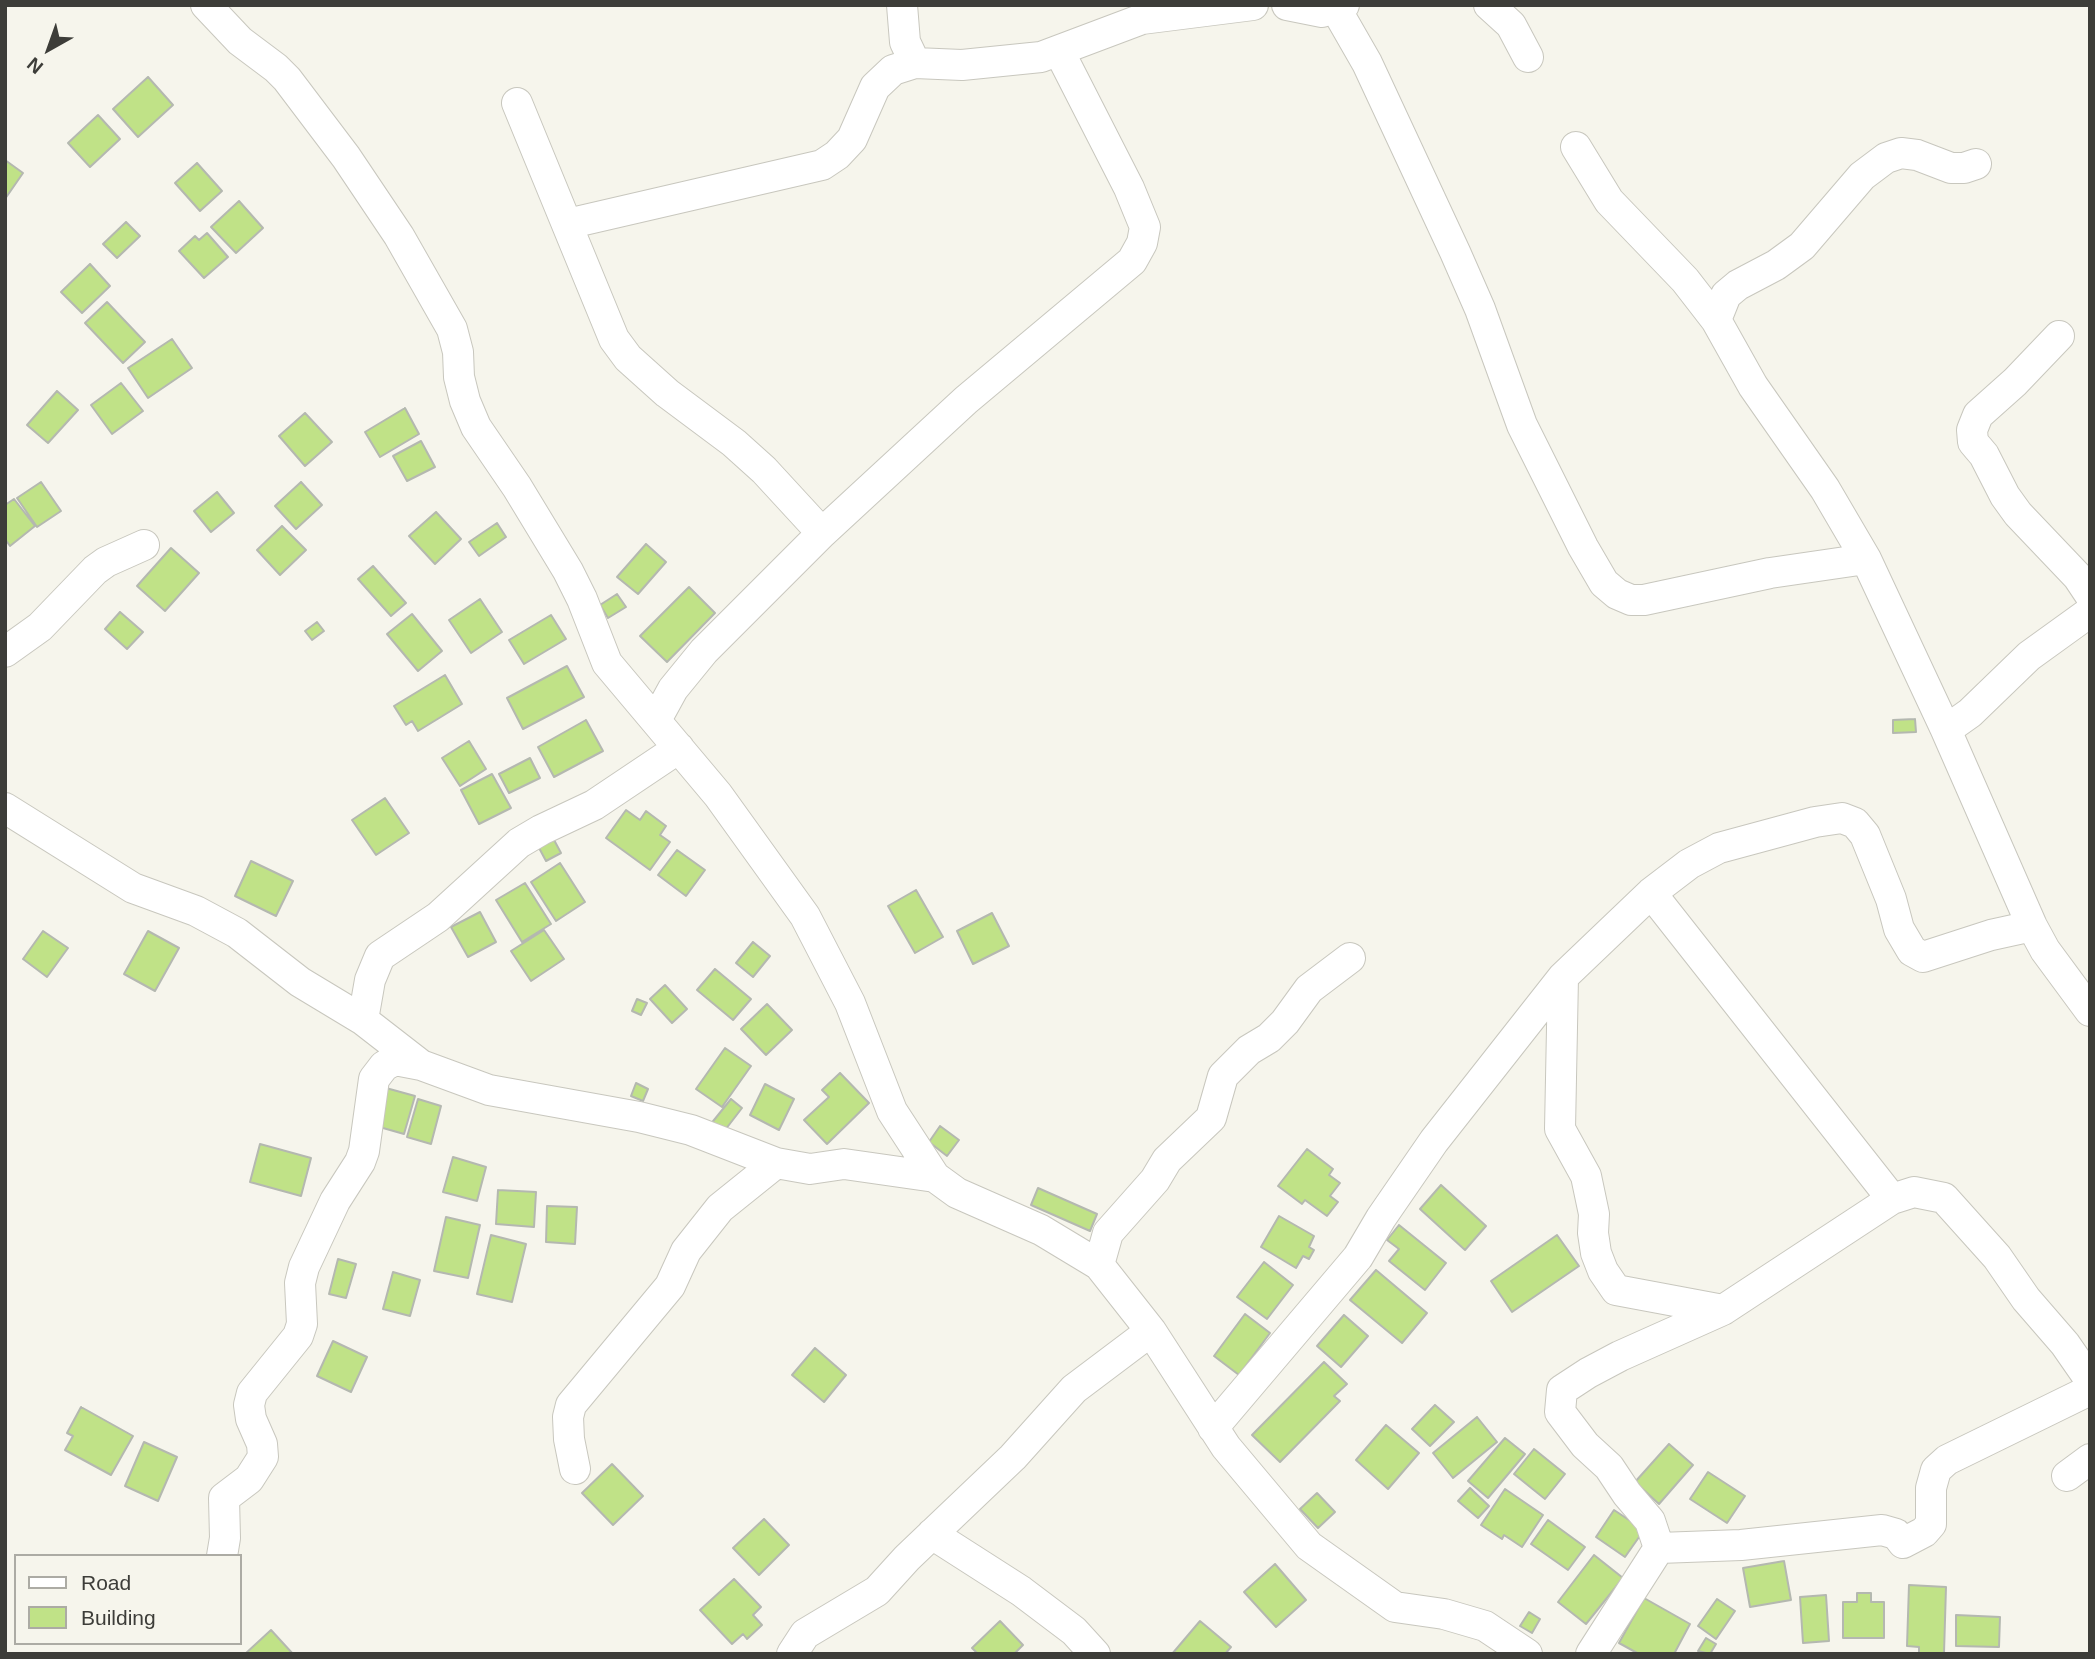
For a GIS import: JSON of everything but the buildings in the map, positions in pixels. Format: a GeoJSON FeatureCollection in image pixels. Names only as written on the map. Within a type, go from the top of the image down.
{"type":"FeatureCollection","features":[{"type":"Feature","properties":{"kind":"street"},"geometry":{"type":"LineString","coordinates":[[206,5],[240,41],[287,79],[346,157],[399,236],[452,328],[458,377],[476,427],[542,526],[568,571],[607,663],[718,796],[805,916],[850,1003],[892,1111],[935,1177],[957,1193],[1041,1230],[1099,1265],[1151,1331],[1227,1447],[1309,1546],[1395,1607],[1444,1614],[1485,1626],[1527,1654]]}},
{"type":"Feature","properties":{"kind":"street"},"geometry":{"type":"LineString","coordinates":[[902,5],[905,42],[915,63]]}},
{"type":"Feature","properties":{"kind":"street"},"geometry":{"type":"LineString","coordinates":[[567,224],[822,165],[837,155],[852,139],[875,87],[894,70],[915,63],[961,65],[1041,57],[1142,19],[1253,5]]}},
{"type":"Feature","properties":{"kind":"street"},"geometry":{"type":"LineString","coordinates":[[1287,5],[1322,12],[1340,7],[1480,309],[1522,425],[1604,583],[1617,594],[1631,600],[1644,600],[1770,573],[1866,559]]}},
{"type":"Feature","properties":{"kind":"street"},"geometry":{"type":"LineString","coordinates":[[1489,5],[1511,25],[1528,57]]}},
{"type":"Feature","properties":{"kind":"street"},"geometry":{"type":"LineString","coordinates":[[656,720],[673,689],[704,651],[822,533],[965,400],[1132,261],[1142,243],[1145,227],[1059,51]]}},
{"type":"Feature","properties":{"kind":"street"},"geometry":{"type":"LineString","coordinates":[[517,103],[614,339],[628,358],[667,393],[734,443],[764,470],[822,533]]}},
{"type":"Feature","properties":{"kind":"street"},"geometry":{"type":"LineString","coordinates":[[1577,147],[1609,201],[1685,281],[1716,320],[1753,386],[1825,489],[1866,559],[1946,730],[2032,926],[2045,950],[2090,1011]]}},
{"type":"Feature","properties":{"kind":"street"},"geometry":{"type":"LineString","coordinates":[[1716,320],[1726,295],[1802,246],[1862,176],[1886,158],[1901,152],[1951,168],[1976,164]]}},
{"type":"Feature","properties":{"kind":"street"},"geometry":{"type":"LineString","coordinates":[[2059,336],[2015,382],[1978,415],[1972,430],[1973,442],[2012,505],[2078,577],[2090,595]]}},
{"type":"Feature","properties":{"kind":"street"},"geometry":{"type":"LineString","coordinates":[[5,652],[40,626],[95,570],[106,562],[144,545]]}},
{"type":"Feature","properties":{"kind":"street"},"geometry":{"type":"LineString","coordinates":[[1946,730],[1970,713],[2029,656],[2090,612]]}},
{"type":"Feature","properties":{"kind":"street"},"geometry":{"type":"LineString","coordinates":[[363,1020],[370,981],[380,957],[438,917],[519,843],[594,805],[679,748]]}},
{"type":"Feature","properties":{"kind":"street"},"geometry":{"type":"LineString","coordinates":[[5,808],[122,882],[195,911],[237,933],[300,982],[363,1020],[421,1065]]}},
{"type":"Feature","properties":{"kind":"street"},"geometry":{"type":"LineString","coordinates":[[1213,1428],[1358,1257],[1381,1217],[1434,1141],[1563,977],[1651,893],[1689,864],[1719,848],[1815,822],[1842,818],[1855,823],[1865,835],[1891,899],[1899,929],[1912,951],[1923,957],[1991,935],[2032,926]]}},
{"type":"Feature","properties":{"kind":"street"},"geometry":{"type":"LineString","coordinates":[[1651,893],[1892,1199]]}},
{"type":"Feature","properties":{"kind":"street"},"geometry":{"type":"LineString","coordinates":[[1099,1265],[1108,1233],[1154,1180],[1167,1160],[1211,1118],[1223,1076],[1250,1050],[1269,1038],[1310,989],[1350,958]]}},
{"type":"Feature","properties":{"kind":"street"},"geometry":{"type":"LineString","coordinates":[[1563,977],[1560,1129],[1586,1176],[1594,1214],[1596,1253],[1603,1271],[1616,1290],[1723,1310]]}},
{"type":"Feature","properties":{"kind":"street"},"geometry":{"type":"LineString","coordinates":[[222,1554],[225,1538],[224,1498],[249,1479],[263,1457],[262,1444],[251,1419],[249,1405],[252,1393],[298,1336],[302,1324],[300,1283],[304,1267],[330,1210],[360,1162],[364,1151],[374,1079],[384,1066],[395,1060],[421,1065],[489,1090],[639,1117],[691,1130],[776,1163],[810,1169],[844,1164],[935,1177]]}},
{"type":"Feature","properties":{"kind":"street"},"geometry":{"type":"LineString","coordinates":[[575,1469],[569,1438],[568,1417],[571,1405],[670,1286],[686,1251],[720,1208],[776,1163]]}},
{"type":"Feature","properties":{"kind":"street"},"geometry":{"type":"LineString","coordinates":[[1659,1548],[1650,1521],[1609,1467],[1585,1446],[1560,1412],[1562,1390],[1620,1356],[1723,1310],[1892,1199],[1914,1192],[1944,1198],[1997,1257],[2026,1299],[2066,1344],[2090,1380]]}},
{"type":"Feature","properties":{"kind":"street"},"geometry":{"type":"LineString","coordinates":[[792,1654],[805,1634],[877,1591],[907,1558],[1013,1457],[1074,1389],[1151,1331]]}},
{"type":"Feature","properties":{"kind":"street"},"geometry":{"type":"LineString","coordinates":[[1659,1548],[1741,1545],[1882,1530],[1896,1534],[1903,1543],[1924,1532],[1931,1524],[1931,1488],[1936,1470],[1947,1460],[2090,1390]]}},
{"type":"Feature","properties":{"kind":"street"},"geometry":{"type":"LineString","coordinates":[[932,1534],[1021,1591],[1074,1631],[1095,1654]]}},
{"type":"Feature","properties":{"kind":"street"},"geometry":{"type":"LineString","coordinates":[[1591,1654],[1659,1548]]}}]}
